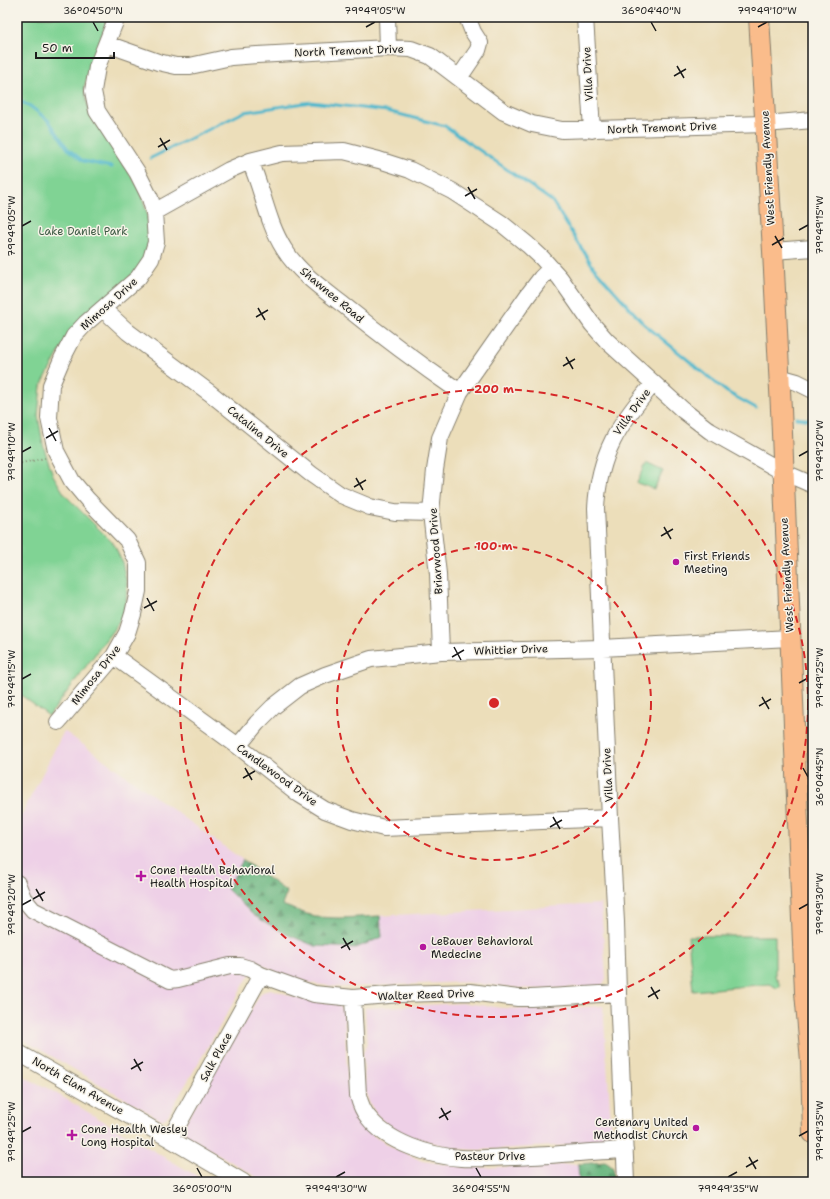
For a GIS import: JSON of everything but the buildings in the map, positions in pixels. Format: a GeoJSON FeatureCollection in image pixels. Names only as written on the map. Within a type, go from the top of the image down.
{"type":"FeatureCollection","features":[{"type":"Feature","properties":{"kind":"main road","name":"West Friendly Avenue"},"geometry":{"type":"LineString","coordinates":[[759,17],[773,251],[805,992],[812,1061],[813,1134]]}},
{"type":"Feature","properties":{"kind":"street","name":"Mimosa Drive"},"geometry":{"type":"LineString","coordinates":[[58,722],[114,656],[127,633],[138,591],[138,563],[127,540],[87,499],[72,481],[58,454],[49,418],[51,385],[74,336],[86,323],[138,278],[151,259],[156,242],[154,212],[150,198],[137,172],[97,111],[93,91],[97,67],[117,17]]}},
{"type":"Feature","properties":{"kind":"street"},"geometry":{"type":"LineString","coordinates":[[387,17],[388,48]]}},
{"type":"Feature","properties":{"kind":"street"},"geometry":{"type":"LineString","coordinates":[[459,78],[478,50],[480,43],[473,32],[467,17]]}},
{"type":"Feature","properties":{"kind":"street","name":"Villa Drive"},"geometry":{"type":"LineString","coordinates":[[584,17],[592,130]]}},
{"type":"Feature","properties":{"kind":"street","name":"North Tremont Drive"},"geometry":{"type":"LineString","coordinates":[[107,44],[158,62],[176,66],[190,66],[231,57],[257,55],[388,48],[411,49],[430,56],[504,112],[532,124],[562,130],[765,124],[813,120]]}},
{"type":"Feature","properties":{"kind":"street"},"geometry":{"type":"LineString","coordinates":[[154,212],[229,170],[250,161],[282,153],[344,151],[410,170],[452,191],[501,223],[528,245],[560,278],[592,324],[606,341],[710,431],[783,472],[813,485]]}},
{"type":"Feature","properties":{"kind":"street","name":"Shawnee Road"},"geometry":{"type":"LineString","coordinates":[[250,161],[272,226],[284,249],[296,265],[315,283],[394,346],[460,392]]}},
{"type":"Feature","properties":{"kind":"street"},"geometry":{"type":"LineString","coordinates":[[773,251],[813,248]]}},
{"type":"Feature","properties":{"kind":"street","name":"Briarwood Drive"},"geometry":{"type":"LineString","coordinates":[[441,652],[438,574],[431,513],[440,438],[460,392],[528,295],[551,268]]}},
{"type":"Feature","properties":{"kind":"street","name":"Catalina Drive"},"geometry":{"type":"LineString","coordinates":[[103,309],[128,332],[210,393],[311,474],[341,495],[370,507],[388,510],[431,513]]}},
{"type":"Feature","properties":{"kind":"street"},"geometry":{"type":"LineString","coordinates":[[779,377],[797,382],[813,390]]}},
{"type":"Feature","properties":{"kind":"street","name":"Villa Drive"},"geometry":{"type":"LineString","coordinates":[[626,1182],[616,922],[596,518],[597,491],[600,475],[610,445],[624,420],[654,384]]}},
{"type":"Feature","properties":{"kind":"street","name":"Whittier Drive"},"geometry":{"type":"LineString","coordinates":[[238,746],[257,723],[273,707],[300,686],[325,675],[371,659],[441,652],[602,648],[790,638]]}},
{"type":"Feature","properties":{"kind":"street","name":"Candlewood Drive"},"geometry":{"type":"LineString","coordinates":[[114,656],[238,746],[299,794],[325,810],[352,820],[384,828],[610,818]]}},
{"type":"Feature","properties":{"kind":"street","name":"Walter Reed Drive"},"geometry":{"type":"LineString","coordinates":[[17,883],[23,898],[32,910],[170,980],[230,966],[240,966],[314,994],[353,998],[470,992],[518,998],[618,993]]}},
{"type":"Feature","properties":{"kind":"street","name":"Salk Place"},"geometry":{"type":"LineString","coordinates":[[170,1139],[261,975]]}},
{"type":"Feature","properties":{"kind":"street","name":"Pasteur Drive"},"geometry":{"type":"LineString","coordinates":[[353,998],[358,1096],[362,1107],[375,1125],[400,1141],[417,1149],[441,1156],[461,1158],[539,1156],[625,1150]]}},
{"type":"Feature","properties":{"kind":"street","name":"North Elam Avenue"},"geometry":{"type":"LineString","coordinates":[[17,1052],[170,1139],[239,1181]]}},
{"type":"Feature","properties":{"kind":"path"},"geometry":{"type":"LineString","coordinates":[[17,464],[58,454]]}},
{"type":"Feature","properties":{"kind":"shaded area","name":"Cone Health Behavioral Health Hospital"},"geometry":{"type":"Polygon","coordinates":[[[64,731],[287,892],[282,905],[315,917],[339,918],[601,904],[606,978],[603,984],[599,986],[540,989],[464,982],[340,987],[315,984],[282,975],[257,962],[168,1115],[164,1119],[160,1119],[17,1036],[17,824],[64,731]]]}},
{"type":"Feature","properties":{"kind":"shaded area"},"geometry":{"type":"Polygon","coordinates":[[[270,989],[298,998],[337,1004],[341,1007],[344,1012],[348,1092],[352,1109],[361,1123],[375,1137],[422,1161],[456,1166],[480,1168],[578,1164],[579,1182],[265,1182],[186,1135],[183,1126],[261,993],[270,989]]]}},
{"type":"Feature","properties":{"kind":"shaded area"},"geometry":{"type":"Polygon","coordinates":[[[466,1003],[501,1008],[542,1010],[603,1006],[612,1138],[606,1143],[480,1150],[458,1149],[406,1135],[384,1122],[376,1114],[369,1102],[365,1090],[363,1053],[367,1046],[365,1008],[466,1003]]]}},
{"type":"Feature","properties":{"kind":"shaded area","name":"Cone Health Wesley Long Hospital"},"geometry":{"type":"Polygon","coordinates":[[[17,1071],[20,1075],[47,1088],[207,1182],[17,1182],[17,1071]]]}},
{"type":"Feature","properties":{"kind":"green space","name":"Lake Daniel Park"},"geometry":{"type":"Polygon","coordinates":[[[17,17],[108,17],[84,87],[89,112],[138,186],[147,213],[150,240],[140,267],[69,334],[41,386],[38,415],[43,445],[53,475],[65,495],[114,544],[122,562],[127,584],[126,603],[122,618],[49,716],[17,692],[17,17]]]}},
{"type":"Feature","properties":{"kind":"green space"},"geometry":{"type":"Polygon","coordinates":[[[646,463],[663,471],[654,489],[637,483],[646,463]]]}},
{"type":"Feature","properties":{"kind":"green space"},"geometry":{"type":"Polygon","coordinates":[[[243,860],[287,892],[282,905],[315,917],[339,918],[380,916],[382,937],[356,948],[315,946],[286,934],[253,915],[227,889],[243,860]]]}},
{"type":"Feature","properties":{"kind":"green space"},"geometry":{"type":"Polygon","coordinates":[[[688,936],[775,936],[775,976],[780,987],[777,988],[769,984],[693,991],[688,936]]]}},
{"type":"Feature","properties":{"kind":"green space"},"geometry":{"type":"Polygon","coordinates":[[[606,1162],[613,1168],[614,1182],[579,1182],[578,1164],[606,1162]]]}},
{"type":"Feature","properties":{"kind":"waterway"},"geometry":{"type":"LineString","coordinates":[[17,100],[30,106],[49,121],[68,149],[83,161],[112,167]]}},
{"type":"Feature","properties":{"kind":"waterway"},"geometry":{"type":"LineString","coordinates":[[151,158],[244,112],[311,102],[387,111],[445,126],[552,201],[594,268],[644,324],[727,392],[756,408]]}},
{"type":"Feature","properties":{"kind":"waterway"},"geometry":{"type":"LineString","coordinates":[[796,418],[813,420]]}},
{"type":"Feature","properties":{"kind":"waterway"},"geometry":{"type":"LineString","coordinates":[[813,433],[811,435],[813,438]]}},
{"type":"Feature","properties":{"kind":"place","name":"First Friends Meeting"},"geometry":{"type":"Point","coordinates":[676,562]}},
{"type":"Feature","properties":{"kind":"place","name":"Cone Health Behavioral Health Hospital"},"geometry":{"type":"Point","coordinates":[141,876]}},
{"type":"Feature","properties":{"kind":"place","name":"LeBauer Behavioral Medecine"},"geometry":{"type":"Point","coordinates":[423,947]}},
{"type":"Feature","properties":{"kind":"place","name":"Centenary United Methodist Church"},"geometry":{"type":"Point","coordinates":[696,1128]}},
{"type":"Feature","properties":{"kind":"place","name":"Cone Health Wesley Long Hospital"},"geometry":{"type":"Point","coordinates":[72,1135]}}]}
